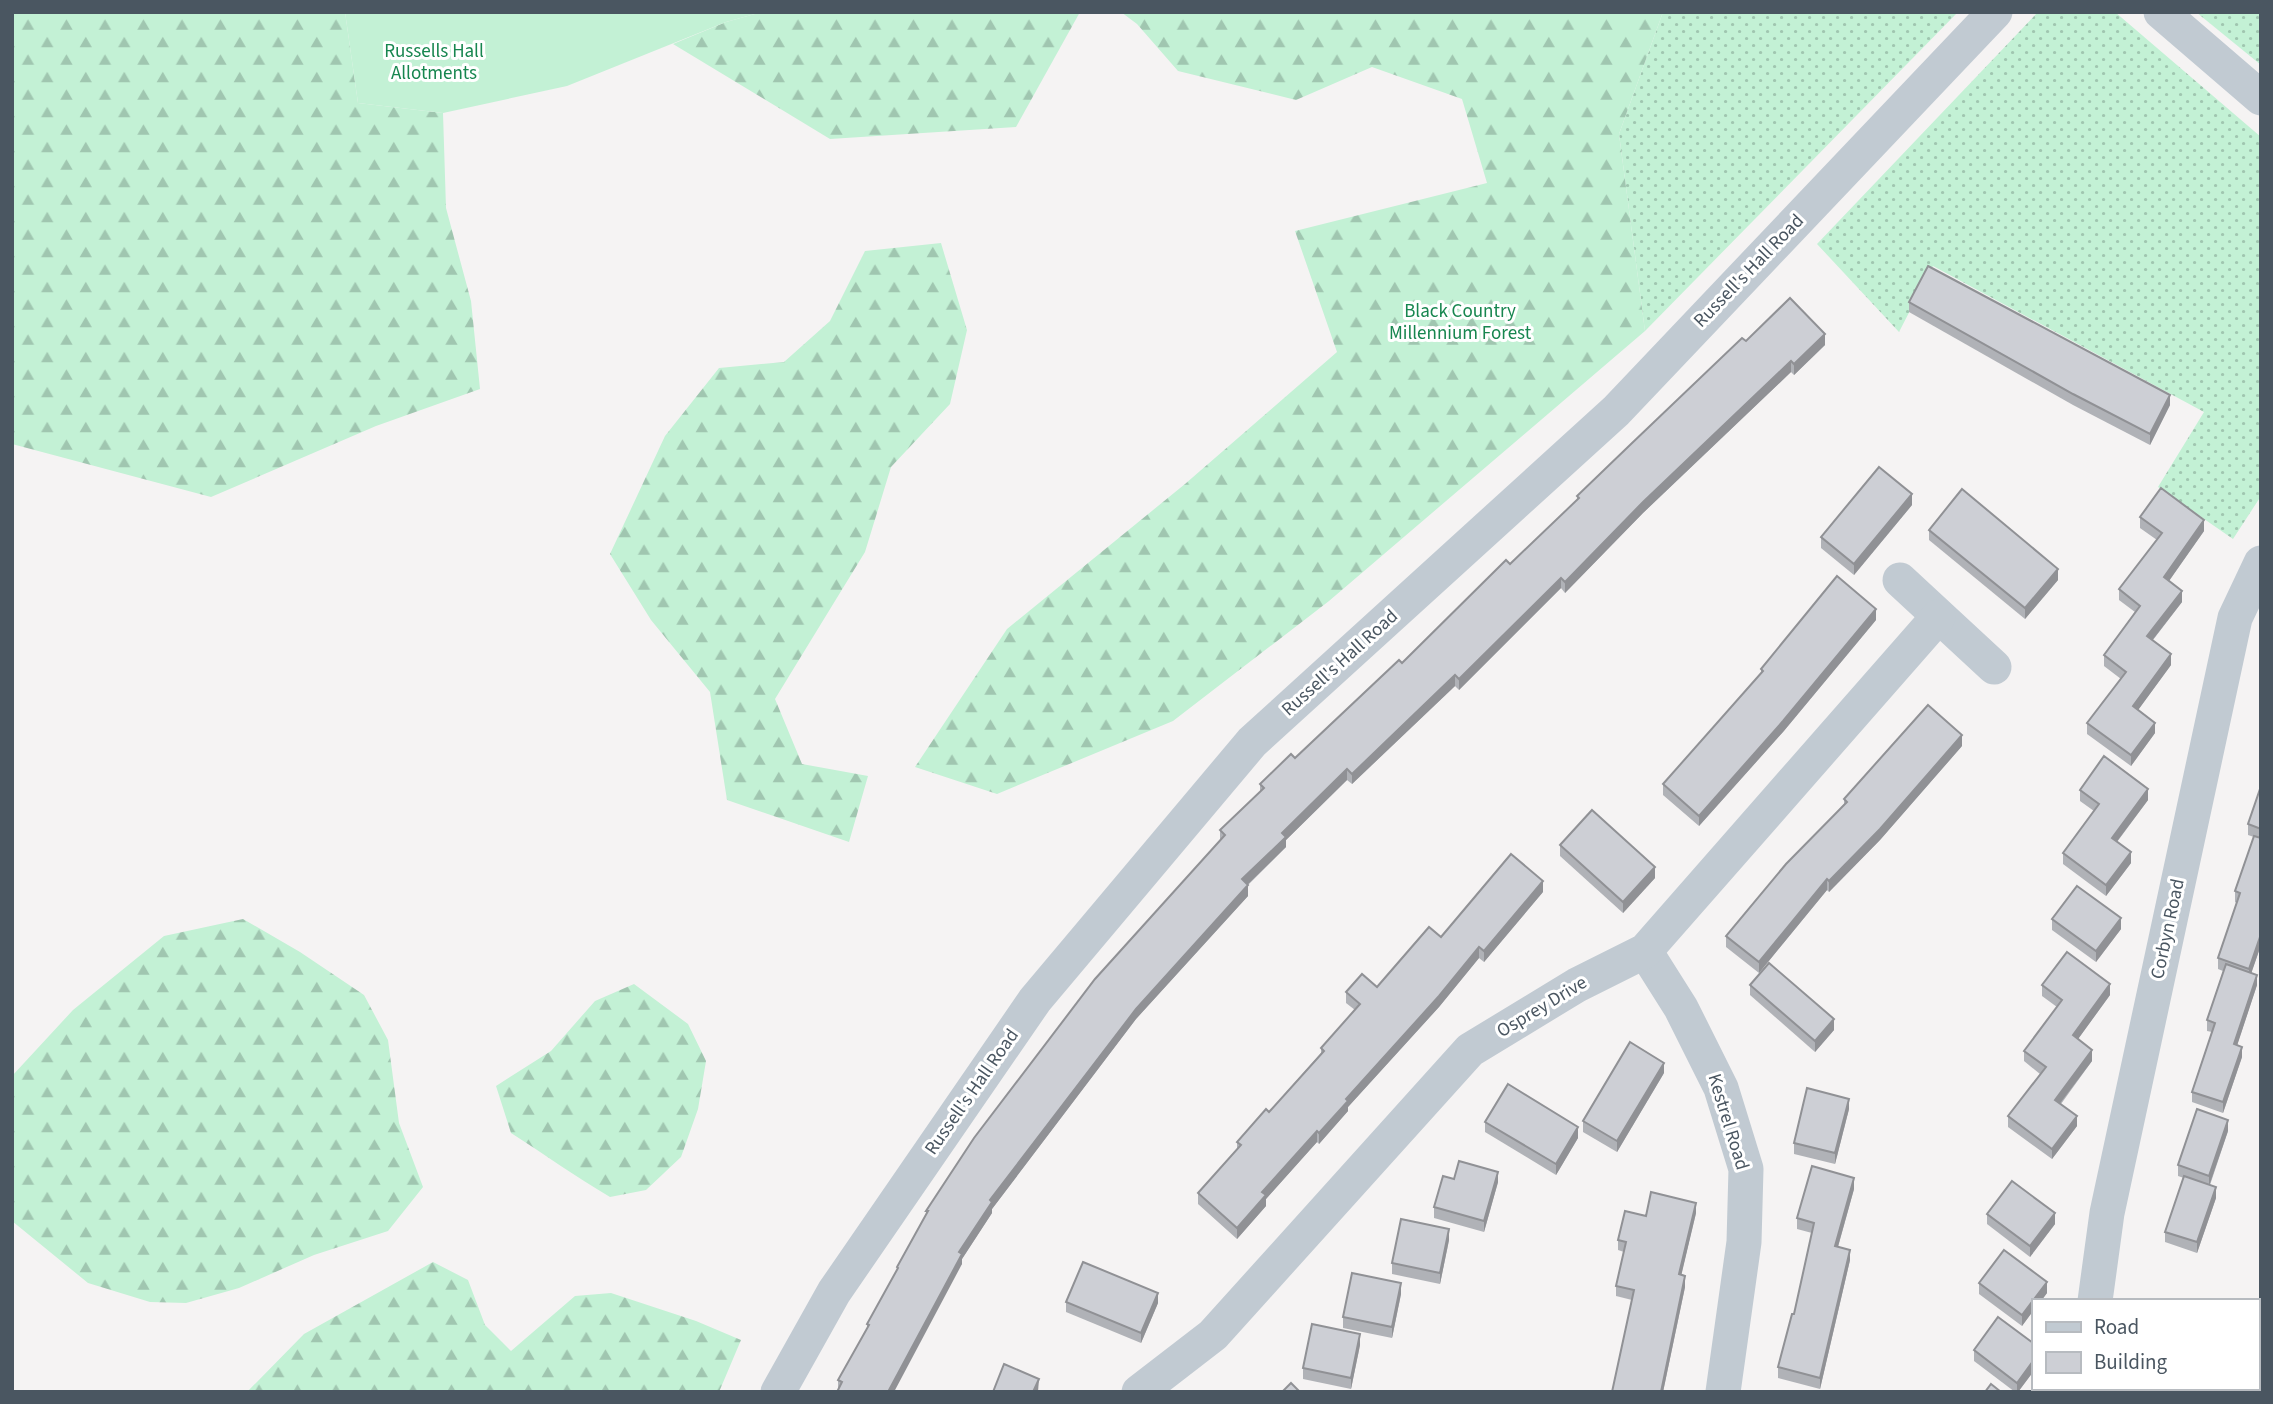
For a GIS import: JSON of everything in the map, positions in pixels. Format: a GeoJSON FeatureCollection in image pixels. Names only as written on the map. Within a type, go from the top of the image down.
{"type":"FeatureCollection","features":[{"type":"Feature","properties":{"kind":"street","name":"Russell's Hall Road"},"geometry":{"type":"LineString","coordinates":[[778,1392],[834,1292],[1035,1000],[1252,743],[1616,411],[1996,12]]}},
{"type":"Feature","properties":{"kind":"street"},"geometry":{"type":"LineString","coordinates":[[2161,12],[2261,98]]}},
{"type":"Feature","properties":{"kind":"street","name":"Corbyn Road"},"geometry":{"type":"LineString","coordinates":[[2095,1299],[2107,1213],[2235,618],[2261,563]]}},
{"type":"Feature","properties":{"kind":"street"},"geometry":{"type":"LineString","coordinates":[[1900,580],[1994,667]]}},
{"type":"Feature","properties":{"kind":"street","name":"Osprey Drive"},"geometry":{"type":"LineString","coordinates":[[1139,1392],[1213,1335],[1470,1050],[1577,985],[1645,951],[1938,617]]}},
{"type":"Feature","properties":{"kind":"street","name":"Kestrel Road"},"geometry":{"type":"LineString","coordinates":[[1645,951],[1681,1008],[1721,1087],[1746,1169],[1744,1242],[1723,1392]]}},
{"type":"Feature","properties":{"kind":"green space"},"geometry":{"type":"Polygon","coordinates":[[[12,12],[345,12],[358,103],[443,113],[446,208],[471,301],[480,389],[376,426],[211,497],[12,444],[12,12]]]}},
{"type":"Feature","properties":{"kind":"green space","name":"Russells Hall Allotments"},"geometry":{"type":"Polygon","coordinates":[[[345,12],[762,12],[726,22],[567,86],[443,113],[358,103],[345,12]]]}},
{"type":"Feature","properties":{"kind":"green space"},"geometry":{"type":"Polygon","coordinates":[[[762,12],[1080,12],[1016,127],[830,139],[673,44],[726,22],[762,12]]]}},
{"type":"Feature","properties":{"kind":"green space","name":"Black Country Millennium Forest"},"geometry":{"type":"Polygon","coordinates":[[[1121,12],[1663,12],[1619,134],[1645,331],[1329,601],[1173,721],[997,794],[915,767],[1007,629],[1185,484],[1337,352],[1295,231],[1487,183],[1462,99],[1372,67],[1296,100],[1178,71],[1137,24],[1121,12]]]}},
{"type":"Feature","properties":{"kind":"green space"},"geometry":{"type":"Polygon","coordinates":[[[1663,12],[1958,12],[1645,331],[1619,134],[1663,12]]]}},
{"type":"Feature","properties":{"kind":"green space"},"geometry":{"type":"Polygon","coordinates":[[[2038,12],[2115,12],[2261,137],[2261,496],[2233,539],[2158,487],[2204,412],[1933,266],[1899,332],[1817,244],[2038,12]]]}},
{"type":"Feature","properties":{"kind":"green space"},"geometry":{"type":"Polygon","coordinates":[[[2196,12],[2261,12],[2261,65],[2196,12]]]}},
{"type":"Feature","properties":{"kind":"green space"},"geometry":{"type":"Polygon","coordinates":[[[941,243],[967,330],[950,404],[891,467],[865,552],[775,699],[802,764],[868,776],[849,842],[727,800],[710,692],[651,620],[610,554],[665,436],[719,368],[784,362],[830,321],[865,251],[941,243]]]}},
{"type":"Feature","properties":{"kind":"green space"},"geometry":{"type":"Polygon","coordinates":[[[243,919],[300,952],[364,995],[388,1040],[399,1123],[423,1187],[388,1231],[314,1255],[239,1288],[186,1303],[150,1302],[88,1283],[12,1221],[12,1076],[73,1010],[164,936],[243,919]]]}},
{"type":"Feature","properties":{"kind":"green space"},"geometry":{"type":"Polygon","coordinates":[[[634,984],[688,1024],[706,1061],[698,1109],[681,1157],[646,1190],[610,1197],[511,1133],[496,1086],[551,1051],[595,1001],[634,984]]]}},
{"type":"Feature","properties":{"kind":"green space"},"geometry":{"type":"Polygon","coordinates":[[[433,1262],[468,1280],[485,1325],[511,1351],[575,1296],[611,1293],[696,1321],[741,1340],[719,1392],[247,1392],[304,1334],[433,1262]]]}},
{"type":"Feature","properties":{"kind":"building"},"geometry":{"type":"Polygon","coordinates":[[[1928,266],[2170,395],[2150,434],[1909,302],[1928,266]]]}},
{"type":"Feature","properties":{"kind":"building"},"geometry":{"type":"Polygon","coordinates":[[[1790,298],[1825,334],[1794,364],[1791,361],[1643,502],[1565,582],[1561,578],[1459,679],[1455,675],[1352,774],[1347,769],[1282,833],[1286,837],[1242,879],[1248,885],[1136,1009],[990,1200],[992,1202],[959,1252],[962,1254],[888,1392],[837,1392],[842,1382],[838,1380],[926,1211],[974,1138],[1095,979],[1225,835],[1220,830],[1264,788],[1260,784],[1291,754],[1295,758],[1399,660],[1402,663],[1506,560],[1510,564],[1742,338],[1746,341],[1790,298]]]}},
{"type":"Feature","properties":{"kind":"building"},"geometry":{"type":"Polygon","coordinates":[[[1879,467],[1912,494],[1854,564],[1821,537],[1879,467]]]}},
{"type":"Feature","properties":{"kind":"building"},"geometry":{"type":"Polygon","coordinates":[[[2161,488],[2204,520],[2164,577],[2182,591],[2147,636],[2171,654],[2133,706],[2155,723],[2131,755],[2087,723],[2126,672],[2104,655],[2140,606],[2119,589],[2162,533],[2140,517],[2161,488]]]}},
{"type":"Feature","properties":{"kind":"building"},"geometry":{"type":"Polygon","coordinates":[[[1962,489],[2058,569],[2025,608],[1929,530],[1962,489]]]}},
{"type":"Feature","properties":{"kind":"building"},"geometry":{"type":"Polygon","coordinates":[[[1837,576],[1876,609],[1783,721],[1699,816],[1663,784],[1763,671],[1761,669],[1837,576]]]}},
{"type":"Feature","properties":{"kind":"building"},"geometry":{"type":"Polygon","coordinates":[[[1928,705],[1962,735],[1880,829],[1829,881],[1827,879],[1759,962],[1726,936],[1786,864],[1847,802],[1844,799],[1928,705]]]}},
{"type":"Feature","properties":{"kind":"building"},"geometry":{"type":"Polygon","coordinates":[[[2104,756],[2148,789],[2112,838],[2131,852],[2106,885],[2063,853],[2099,804],[2080,790],[2104,756]]]}},
{"type":"Feature","properties":{"kind":"building"},"geometry":{"type":"Polygon","coordinates":[[[2261,786],[2261,829],[2248,824],[2261,786]]]}},
{"type":"Feature","properties":{"kind":"building"},"geometry":{"type":"Polygon","coordinates":[[[1592,810],[1655,867],[1623,902],[1560,845],[1592,810]]]}},
{"type":"Feature","properties":{"kind":"building"},"geometry":{"type":"Polygon","coordinates":[[[2254,836],[2261,838],[2261,934],[2249,969],[2218,958],[2240,893],[2235,891],[2254,836]]]}},
{"type":"Feature","properties":{"kind":"building"},"geometry":{"type":"Polygon","coordinates":[[[1511,854],[1543,881],[1484,951],[1479,947],[1439,996],[1346,1099],[1348,1101],[1262,1192],[1266,1195],[1237,1228],[1198,1193],[1241,1145],[1237,1142],[1266,1109],[1269,1112],[1324,1051],[1321,1048],[1360,1004],[1346,992],[1362,974],[1377,987],[1429,927],[1441,937],[1511,854]]]}},
{"type":"Feature","properties":{"kind":"building"},"geometry":{"type":"Polygon","coordinates":[[[2077,886],[2121,918],[2096,951],[2052,919],[2077,886]]]}},
{"type":"Feature","properties":{"kind":"building"},"geometry":{"type":"Polygon","coordinates":[[[2067,952],[2110,984],[2073,1035],[2092,1050],[2055,1100],[2077,1116],[2052,1149],[2008,1116],[2046,1067],[2024,1051],[2062,1000],[2042,985],[2067,952]]]}},
{"type":"Feature","properties":{"kind":"building"},"geometry":{"type":"Polygon","coordinates":[[[1769,963],[1834,1019],[1815,1041],[1750,985],[1769,963]]]}},
{"type":"Feature","properties":{"kind":"building"},"geometry":{"type":"Polygon","coordinates":[[[2226,964],[2257,975],[2234,1044],[2242,1047],[2223,1102],[2192,1092],[2215,1023],[2207,1020],[2226,964]]]}},
{"type":"Feature","properties":{"kind":"building"},"geometry":{"type":"Polygon","coordinates":[[[1630,1042],[1664,1063],[1617,1141],[1583,1121],[1630,1042]]]}},
{"type":"Feature","properties":{"kind":"building"},"geometry":{"type":"Polygon","coordinates":[[[1508,1084],[1578,1127],[1556,1164],[1485,1122],[1508,1084]]]}},
{"type":"Feature","properties":{"kind":"building"},"geometry":{"type":"Polygon","coordinates":[[[1807,1088],[1849,1099],[1835,1153],[1794,1143],[1807,1088]]]}},
{"type":"Feature","properties":{"kind":"building"},"geometry":{"type":"Polygon","coordinates":[[[2197,1109],[2228,1120],[2209,1176],[2178,1165],[2197,1109]]]}},
{"type":"Feature","properties":{"kind":"building"},"geometry":{"type":"Polygon","coordinates":[[[1459,1161],[1498,1172],[1484,1221],[1434,1207],[1443,1176],[1454,1179],[1459,1161]]]}},
{"type":"Feature","properties":{"kind":"building"},"geometry":{"type":"Polygon","coordinates":[[[1812,1166],[1854,1178],[1835,1246],[1850,1250],[1820,1378],[1778,1367],[1794,1314],[1814,1223],[1797,1218],[1812,1166]]]}},
{"type":"Feature","properties":{"kind":"building"},"geometry":{"type":"Polygon","coordinates":[[[2184,1176],[2216,1187],[2197,1242],[2165,1232],[2184,1176]]]}},
{"type":"Feature","properties":{"kind":"building"},"geometry":{"type":"Polygon","coordinates":[[[2012,1181],[2055,1213],[2030,1246],[1987,1214],[2012,1181]]]}},
{"type":"Feature","properties":{"kind":"building"},"geometry":{"type":"Polygon","coordinates":[[[1651,1192],[1696,1203],[1679,1274],[1685,1276],[1661,1392],[1612,1392],[1634,1290],[1616,1286],[1626,1242],[1618,1240],[1625,1211],[1646,1216],[1651,1192]]]}},
{"type":"Feature","properties":{"kind":"building"},"geometry":{"type":"Polygon","coordinates":[[[1401,1219],[1449,1229],[1440,1273],[1392,1263],[1401,1219]]]}},
{"type":"Feature","properties":{"kind":"building"},"geometry":{"type":"Polygon","coordinates":[[[2004,1250],[2047,1282],[2022,1315],[1979,1283],[2004,1250]]]}},
{"type":"Feature","properties":{"kind":"building"},"geometry":{"type":"Polygon","coordinates":[[[1083,1262],[1158,1293],[1141,1333],[1066,1302],[1083,1262]]]}},
{"type":"Feature","properties":{"kind":"building"},"geometry":{"type":"Polygon","coordinates":[[[1352,1273],[1401,1283],[1392,1327],[1343,1317],[1352,1273]]]}},
{"type":"Feature","properties":{"kind":"building"},"geometry":{"type":"Polygon","coordinates":[[[1998,1317],[2032,1342],[2032,1362],[2017,1383],[1974,1350],[1998,1317]]]}},
{"type":"Feature","properties":{"kind":"building"},"geometry":{"type":"Polygon","coordinates":[[[1312,1324],[1360,1334],[1351,1378],[1303,1368],[1312,1324]]]}},
{"type":"Feature","properties":{"kind":"building"},"geometry":{"type":"Polygon","coordinates":[[[1004,1364],[1039,1379],[1033,1392],[993,1392],[1004,1364]]]}},
{"type":"Feature","properties":{"kind":"building"},"geometry":{"type":"Polygon","coordinates":[[[1291,1383],[1300,1392],[1282,1392],[1291,1383]]]}},
{"type":"Feature","properties":{"kind":"building"},"geometry":{"type":"Polygon","coordinates":[[[1991,1384],[2001,1392],[1985,1392],[1991,1384]]]}},
{"type":"Feature","properties":{"kind":"building"},"geometry":{"type":"Polygon","coordinates":[[[2142,1390],[2186,1390],[2186,1392],[2142,1390]]]}}]}
